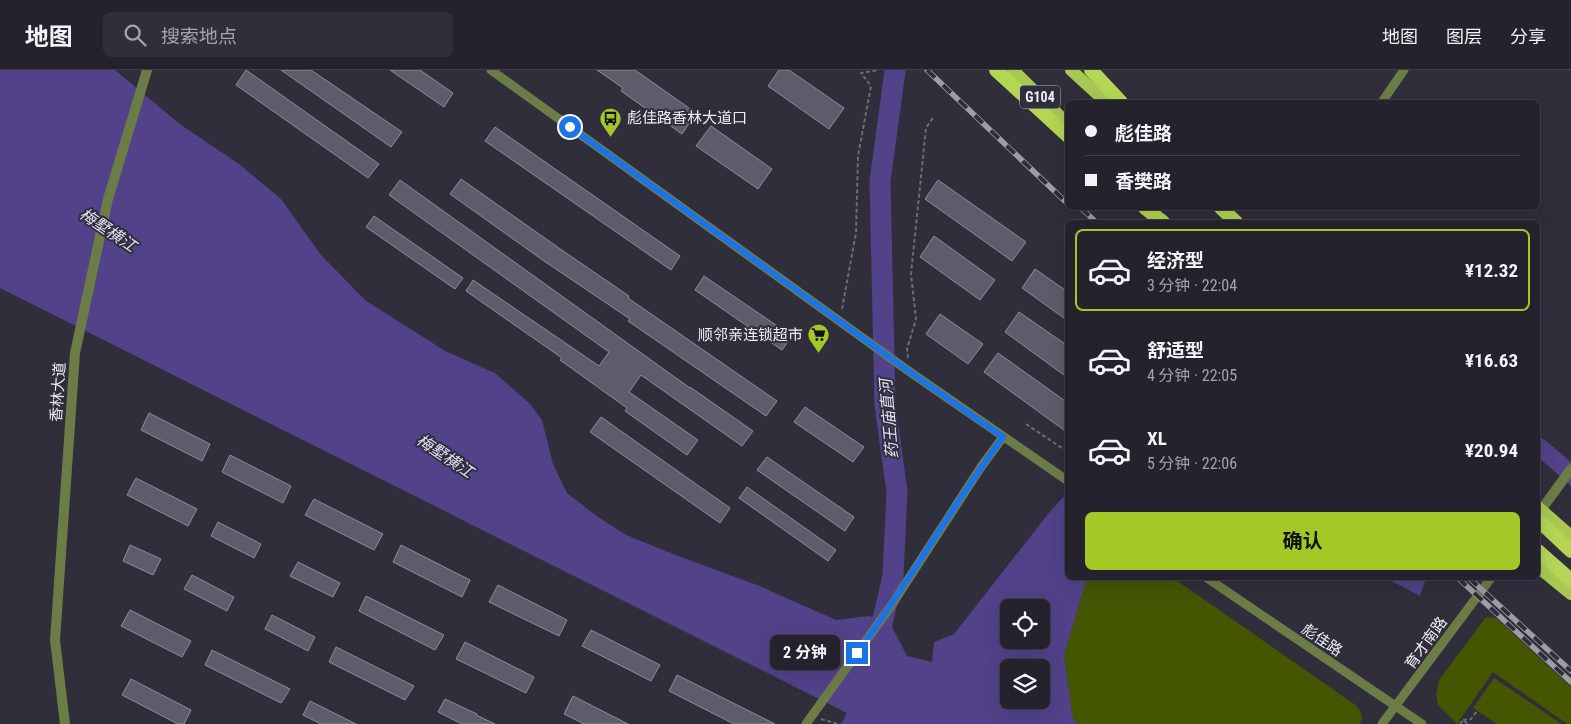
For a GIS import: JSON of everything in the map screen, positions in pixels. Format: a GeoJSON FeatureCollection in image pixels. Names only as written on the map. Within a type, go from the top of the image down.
{"type":"FeatureCollection","features":[{"type":"Feature","properties":{"kind":"highway"},"geometry":{"type":"LineString","coordinates":[[996,70],[1065,133]]}},
{"type":"Feature","properties":{"kind":"highway"},"geometry":{"type":"LineString","coordinates":[[1090,70],[1120,100]]}},
{"type":"Feature","properties":{"kind":"highway"},"geometry":{"type":"LineString","coordinates":[[1148,210],[1160,220]]}},
{"type":"Feature","properties":{"kind":"highway"},"geometry":{"type":"LineString","coordinates":[[1222,210],[1234,220]]}},
{"type":"Feature","properties":{"kind":"highway"},"geometry":{"type":"LineString","coordinates":[[1540,515],[1571,551]]}},
{"type":"Feature","properties":{"kind":"highway"},"geometry":{"type":"LineString","coordinates":[[1540,553],[1571,580]]}},
{"type":"Feature","properties":{"kind":"main road","name":"G104"},"geometry":{"type":"LineString","coordinates":[[1013,70],[1065,121]]}},
{"type":"Feature","properties":{"kind":"main road","name":"G104"},"geometry":{"type":"LineString","coordinates":[[1071,70],[1104,100]]}},
{"type":"Feature","properties":{"kind":"main road"},"geometry":{"type":"LineString","coordinates":[[1157,210],[1168,220]]}},
{"type":"Feature","properties":{"kind":"main road"},"geometry":{"type":"LineString","coordinates":[[1540,514],[1571,536]]}},
{"type":"Feature","properties":{"kind":"main road"},"geometry":{"type":"LineString","coordinates":[[1540,569],[1571,594]]}},
{"type":"Feature","properties":{"kind":"street","name":"香林大道"},"geometry":{"type":"LineString","coordinates":[[65,724],[54,640],[76,353],[108,199],[147,70]]}},
{"type":"Feature","properties":{"kind":"street"},"geometry":{"type":"LineString","coordinates":[[491,70],[896,363],[1065,479]]}},
{"type":"Feature","properties":{"kind":"street"},"geometry":{"type":"LineString","coordinates":[[1383,100],[1404,70]]}},
{"type":"Feature","properties":{"kind":"street"},"geometry":{"type":"LineString","coordinates":[[808,720],[891,606],[980,467],[1003,437]]}},
{"type":"Feature","properties":{"kind":"street"},"geometry":{"type":"LineString","coordinates":[[1540,510],[1571,468]]}},
{"type":"Feature","properties":{"kind":"street","name":"彪佳路"},"geometry":{"type":"LineString","coordinates":[[1210,580],[1422,724]]}},
{"type":"Feature","properties":{"kind":"street","name":"育才南路"},"geometry":{"type":"LineString","coordinates":[[1382,724],[1490,580]]}},
{"type":"Feature","properties":{"kind":"path"},"geometry":{"type":"LineString","coordinates":[[839,322],[856,233],[858,156],[871,86],[861,73],[878,70]]}},
{"type":"Feature","properties":{"kind":"path"},"geometry":{"type":"LineString","coordinates":[[910,372],[907,349],[916,319],[911,274],[926,128],[934,116]]}},
{"type":"Feature","properties":{"kind":"path"},"geometry":{"type":"LineString","coordinates":[[1026,424],[1065,450]]}},
{"type":"Feature","properties":{"kind":"path"},"geometry":{"type":"LineString","coordinates":[[1460,724],[1463,720],[1471,719],[1477,711]]}},
{"type":"Feature","properties":{"kind":"path"},"geometry":{"type":"LineString","coordinates":[[808,720],[837,724]]}},
{"type":"Feature","properties":{"kind":"path"},"geometry":{"type":"LineString","coordinates":[[1463,720],[1468,724]]}},
{"type":"Feature","properties":{"kind":"green space"},"geometry":{"type":"Polygon","coordinates":[[[1086,580],[1176,580],[1357,706],[1362,719],[1360,724],[1079,724],[1073,720],[1064,655],[1086,580]]]}},
{"type":"Feature","properties":{"kind":"green space"},"geometry":{"type":"Polygon","coordinates":[[[1486,617],[1496,618],[1571,687],[1571,724],[1567,724],[1493,672],[1457,724],[1438,705],[1436,694],[1439,680],[1486,617]]]}},
{"type":"Feature","properties":{"kind":"green space"},"geometry":{"type":"Polygon","coordinates":[[[1494,678],[1562,724],[1497,724],[1473,708],[1494,678]]]}},
{"type":"Feature","properties":{"kind":"water","name":"梅墅横江"},"geometry":{"type":"Polygon","coordinates":[[[0,70],[115,70],[181,125],[239,164],[281,199],[321,255],[365,300],[445,351],[495,373],[530,404],[542,420],[553,464],[567,493],[598,517],[626,535],[757,585],[836,620],[869,616],[890,623],[907,656],[932,662],[934,642],[954,634],[1065,495],[1065,580],[1086,580],[1064,655],[1073,719],[1079,724],[841,724],[847,713],[0,288],[0,70]]]}},
{"type":"Feature","properties":{"kind":"water"},"geometry":{"type":"Polygon","coordinates":[[[1540,437],[1571,462],[1571,486],[1540,459],[1540,437]]]}},
{"type":"Feature","properties":{"kind":"water"},"geometry":{"type":"Polygon","coordinates":[[[1390,580],[1425,580],[1420,596],[1390,580]]]}},
{"type":"Feature","properties":{"kind":"building"},"geometry":{"type":"Polygon","coordinates":[[[246,70],[379,164],[368,178],[236,85],[246,70]]]}},
{"type":"Feature","properties":{"kind":"building"},"geometry":{"type":"Polygon","coordinates":[[[281,70],[311,70],[402,132],[391,147],[281,70]]]}},
{"type":"Feature","properties":{"kind":"building"},"geometry":{"type":"Polygon","coordinates":[[[390,70],[420,70],[453,93],[444,107],[390,70]]]}},
{"type":"Feature","properties":{"kind":"building"},"geometry":{"type":"Polygon","coordinates":[[[597,70],[635,70],[696,113],[682,134],[621,91],[623,88],[597,70]]]}},
{"type":"Feature","properties":{"kind":"building"},"geometry":{"type":"Polygon","coordinates":[[[779,70],[789,70],[844,108],[829,129],[768,86],[779,70]]]}},
{"type":"Feature","properties":{"kind":"building"},"geometry":{"type":"Polygon","coordinates":[[[711,126],[772,169],[758,189],[696,146],[711,126]]]}},
{"type":"Feature","properties":{"kind":"building"},"geometry":{"type":"Polygon","coordinates":[[[495,127],[680,256],[671,270],[485,141],[495,127]]]}},
{"type":"Feature","properties":{"kind":"building"},"geometry":{"type":"Polygon","coordinates":[[[461,179],[777,401],[766,416],[628,321],[630,319],[450,194],[461,179]]]}},
{"type":"Feature","properties":{"kind":"building"},"geometry":{"type":"Polygon","coordinates":[[[400,180],[753,431],[742,446],[641,375],[629,392],[698,440],[687,455],[625,411],[627,408],[560,360],[562,358],[466,291],[473,280],[599,366],[609,352],[389,195],[400,180]]]}},
{"type":"Feature","properties":{"kind":"building"},"geometry":{"type":"Polygon","coordinates":[[[938,180],[1026,242],[1012,261],[925,199],[938,180]]]}},
{"type":"Feature","properties":{"kind":"building"},"geometry":{"type":"Polygon","coordinates":[[[374,216],[463,278],[455,289],[366,227],[374,216]]]}},
{"type":"Feature","properties":{"kind":"building"},"geometry":{"type":"Polygon","coordinates":[[[934,236],[995,280],[980,300],[920,257],[934,236]]]}},
{"type":"Feature","properties":{"kind":"building"},"geometry":{"type":"Polygon","coordinates":[[[1035,269],[1065,290],[1065,319],[1022,288],[1035,269]]]}},
{"type":"Feature","properties":{"kind":"building"},"geometry":{"type":"Polygon","coordinates":[[[704,276],[792,336],[782,350],[695,290],[704,276]]]}},
{"type":"Feature","properties":{"kind":"building"},"geometry":{"type":"Polygon","coordinates":[[[1019,312],[1065,344],[1065,376],[1005,332],[1019,312]]]}},
{"type":"Feature","properties":{"kind":"building"},"geometry":{"type":"Polygon","coordinates":[[[940,314],[983,344],[968,364],[926,334],[940,314]]]}},
{"type":"Feature","properties":{"kind":"building"},"geometry":{"type":"Polygon","coordinates":[[[998,353],[1065,401],[1065,431],[984,372],[998,353]]]}},
{"type":"Feature","properties":{"kind":"building"},"geometry":{"type":"Polygon","coordinates":[[[805,407],[864,447],[853,462],[794,422],[805,407]]]}},
{"type":"Feature","properties":{"kind":"building"},"geometry":{"type":"Polygon","coordinates":[[[149,413],[210,444],[202,461],[141,430],[149,413]]]}},
{"type":"Feature","properties":{"kind":"building"},"geometry":{"type":"Polygon","coordinates":[[[601,417],[730,508],[720,523],[590,432],[601,417]]]}},
{"type":"Feature","properties":{"kind":"building"},"geometry":{"type":"Polygon","coordinates":[[[230,455],[291,486],[283,503],[222,472],[230,455]]]}},
{"type":"Feature","properties":{"kind":"building"},"geometry":{"type":"Polygon","coordinates":[[[767,457],[854,517],[845,531],[757,470],[767,457]]]}},
{"type":"Feature","properties":{"kind":"building"},"geometry":{"type":"Polygon","coordinates":[[[136,478],[197,509],[188,526],[127,495],[136,478]]]}},
{"type":"Feature","properties":{"kind":"building"},"geometry":{"type":"Polygon","coordinates":[[[747,487],[836,550],[828,561],[739,498],[747,487]]]}},
{"type":"Feature","properties":{"kind":"building"},"geometry":{"type":"Polygon","coordinates":[[[314,499],[383,534],[374,550],[305,515],[314,499]]]}},
{"type":"Feature","properties":{"kind":"building"},"geometry":{"type":"Polygon","coordinates":[[[218,522],[261,544],[254,558],[211,536],[218,522]]]}},
{"type":"Feature","properties":{"kind":"building"},"geometry":{"type":"Polygon","coordinates":[[[130,545],[161,559],[153,575],[123,561],[130,545]]]}},
{"type":"Feature","properties":{"kind":"building"},"geometry":{"type":"Polygon","coordinates":[[[401,545],[470,580],[462,597],[393,562],[401,545]]]}},
{"type":"Feature","properties":{"kind":"building"},"geometry":{"type":"Polygon","coordinates":[[[298,562],[340,583],[333,597],[290,576],[298,562]]]}},
{"type":"Feature","properties":{"kind":"building"},"geometry":{"type":"Polygon","coordinates":[[[192,575],[234,597],[227,611],[184,589],[192,575]]]}},
{"type":"Feature","properties":{"kind":"building"},"geometry":{"type":"Polygon","coordinates":[[[498,585],[567,620],[559,636],[489,602],[498,585]]]}},
{"type":"Feature","properties":{"kind":"building"},"geometry":{"type":"Polygon","coordinates":[[[366,596],[444,635],[435,650],[359,611],[366,596]]]}},
{"type":"Feature","properties":{"kind":"building"},"geometry":{"type":"Polygon","coordinates":[[[130,610],[191,641],[182,657],[121,626],[130,610]]]}},
{"type":"Feature","properties":{"kind":"building"},"geometry":{"type":"Polygon","coordinates":[[[272,615],[315,637],[308,651],[265,629],[272,615]]]}},
{"type":"Feature","properties":{"kind":"building"},"geometry":{"type":"Polygon","coordinates":[[[591,630],[660,665],[651,681],[582,646],[591,630]]]}},
{"type":"Feature","properties":{"kind":"building"},"geometry":{"type":"Polygon","coordinates":[[[465,642],[534,677],[526,693],[456,659],[465,642]]]}},
{"type":"Feature","properties":{"kind":"building"},"geometry":{"type":"Polygon","coordinates":[[[336,647],[414,686],[405,700],[329,662],[336,647]]]}},
{"type":"Feature","properties":{"kind":"building"},"geometry":{"type":"Polygon","coordinates":[[[212,650],[290,689],[281,703],[205,665],[212,650]]]}},
{"type":"Feature","properties":{"kind":"building"},"geometry":{"type":"Polygon","coordinates":[[[677,675],[775,724],[734,724],[669,691],[677,675]]]}},
{"type":"Feature","properties":{"kind":"building"},"geometry":{"type":"Polygon","coordinates":[[[131,679],[191,710],[184,724],[178,724],[122,695],[131,679]]]}},
{"type":"Feature","properties":{"kind":"building"},"geometry":{"type":"Polygon","coordinates":[[[573,696],[628,724],[584,724],[564,714],[573,696]]]}},
{"type":"Feature","properties":{"kind":"building"},"geometry":{"type":"Polygon","coordinates":[[[445,699],[495,724],[462,724],[438,712],[445,699]]]}},
{"type":"Feature","properties":{"kind":"building"},"geometry":{"type":"Polygon","coordinates":[[[310,701],[356,724],[321,724],[303,715],[310,701]]]}},
{"type":"Feature","properties":{"kind":"waterway","name":"药王庙直河"},"geometry":{"type":"LineString","coordinates":[[880,632],[893,576],[897,492],[885,405],[880,181],[895,71]]}},
{"type":"Feature","properties":{"kind":"railway"},"geometry":{"type":"LineString","coordinates":[[927,70],[1065,201]]}},
{"type":"Feature","properties":{"kind":"railway"},"geometry":{"type":"LineString","coordinates":[[1083,210],[1094,220]]}},
{"type":"Feature","properties":{"kind":"railway"},"geometry":{"type":"LineString","coordinates":[[1460,580],[1571,682]]}},
{"type":"Feature","properties":{"kind":"railway"},"geometry":{"type":"LineString","coordinates":[[1471,580],[1571,671]]}},
{"type":"Feature","properties":{"kind":"place","name":"彪佳路香林大道口"},"geometry":{"type":"Point","coordinates":[611,137]}},
{"type":"Feature","properties":{"kind":"place","name":"顺邻亲连锁超市"},"geometry":{"type":"Point","coordinates":[819,354]}},
{"type":"Feature","properties":{"kind":"route"},"geometry":{"type":"LineString","coordinates":[[570,127],[1003,437],[980,467],[891,606],[857,653]]}}]}
